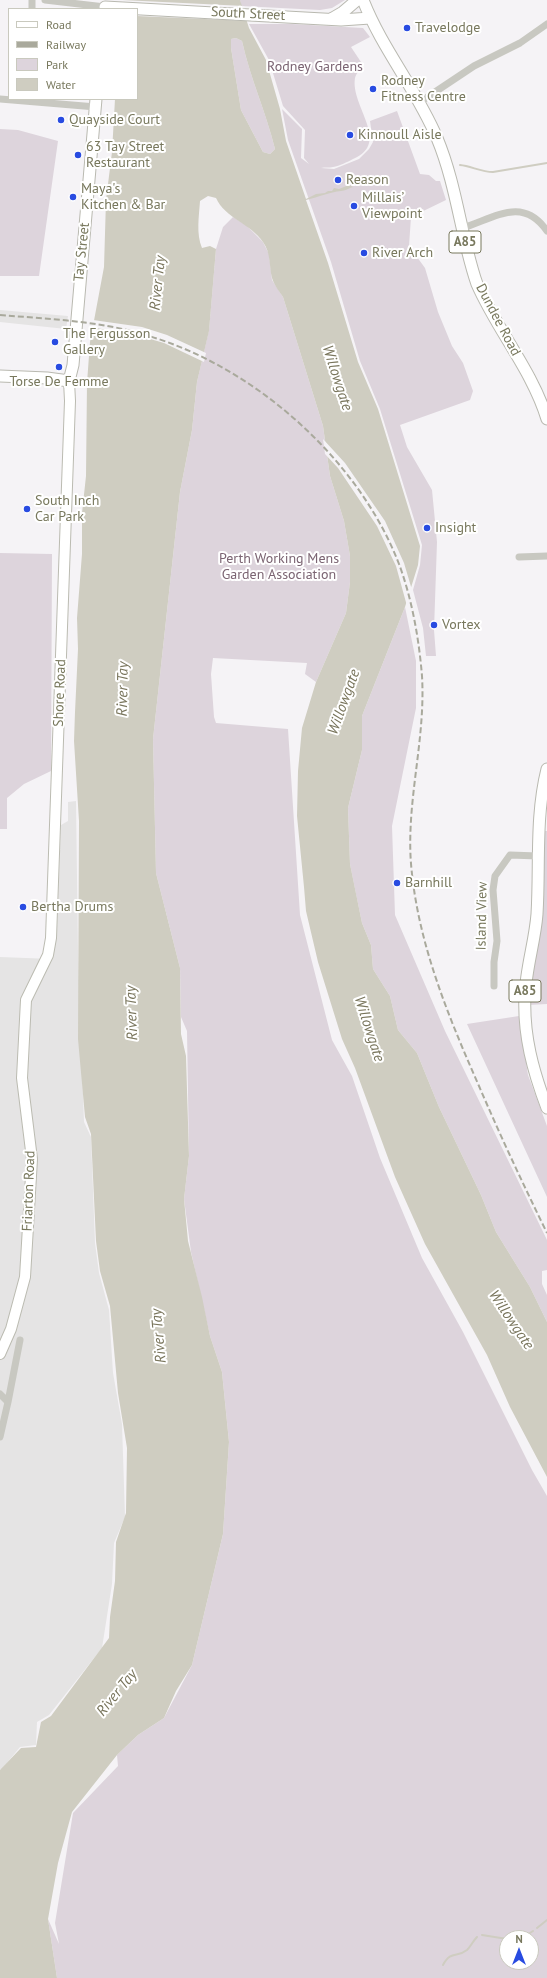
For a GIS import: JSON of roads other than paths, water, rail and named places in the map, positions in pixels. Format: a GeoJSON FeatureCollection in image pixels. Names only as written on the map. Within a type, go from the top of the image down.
{"type":"FeatureCollection","features":[{"type":"Feature","properties":{"kind":"main road"},"geometry":{"type":"LineString","coordinates":[[331,18],[343,12],[357,0]]}},
{"type":"Feature","properties":{"kind":"main road","name":"Dundee Road"},"geometry":{"type":"LineString","coordinates":[[363,0],[370,18],[420,102],[437,138],[447,165],[477,283],[486,302],[525,370],[547,418]]}},
{"type":"Feature","properties":{"kind":"main road","name":"South Street"},"geometry":{"type":"LineString","coordinates":[[104,5],[117,8]]}},
{"type":"Feature","properties":{"kind":"main road","name":"South Street"},"geometry":{"type":"LineString","coordinates":[[138,9],[331,18],[345,20],[370,18]]}},
{"type":"Feature","properties":{"kind":"main road","name":"Tay Street"},"geometry":{"type":"LineString","coordinates":[[69,381],[73,365],[96,103]]}},
{"type":"Feature","properties":{"kind":"main road"},"geometry":{"type":"LineString","coordinates":[[0,376],[47,378],[69,381]]}},
{"type":"Feature","properties":{"kind":"main road","name":"A85"},"geometry":{"type":"LineString","coordinates":[[547,770],[541,794],[537,915],[527,978],[525,1016],[528,1049],[547,1108]]}},
{"type":"Feature","properties":{"kind":"street"},"geometry":{"type":"LineString","coordinates":[[45,0],[104,5]]}},
{"type":"Feature","properties":{"kind":"street"},"geometry":{"type":"LineString","coordinates":[[420,102],[474,66],[520,43],[547,24]]}},
{"type":"Feature","properties":{"kind":"street"},"geometry":{"type":"LineString","coordinates":[[25,100],[96,103]]}},
{"type":"Feature","properties":{"kind":"street"},"geometry":{"type":"LineString","coordinates":[[462,228],[497,214],[518,211],[526,213],[540,222],[547,231]]}},
{"type":"Feature","properties":{"kind":"street","name":"Shore Road"},"geometry":{"type":"LineString","coordinates":[[26,1000],[48,955],[51,938],[70,401],[69,381]]}},
{"type":"Feature","properties":{"kind":"street"},"geometry":{"type":"LineString","coordinates":[[519,557],[547,556]]}},
{"type":"Feature","properties":{"kind":"street","name":"Island View"},"geometry":{"type":"LineString","coordinates":[[494,986],[494,962],[497,941],[493,890],[495,876],[510,855],[538,856]]}},
{"type":"Feature","properties":{"kind":"street","name":"Friarton Road"},"geometry":{"type":"LineString","coordinates":[[0,1354],[11,1329],[25,1277],[32,1159],[22,1078],[26,1000]]}},
{"type":"Feature","properties":{"kind":"street"},"geometry":{"type":"LineString","coordinates":[[0,1438],[20,1340]]}},
{"type":"Feature","properties":{"kind":"street"},"geometry":{"type":"LineString","coordinates":[[0,1394],[8,1402]]}},
{"type":"Feature","properties":{"kind":"water"},"geometry":{"type":"Polygon","coordinates":[[[123,0],[240,0],[249,28],[266,60],[280,109],[286,141],[306,199],[316,194],[332,191],[334,188],[339,189],[349,185],[353,187],[344,191],[333,192],[306,200],[328,263],[358,362],[378,409],[420,546],[418,565],[405,607],[362,716],[362,750],[348,808],[350,864],[362,923],[371,945],[373,969],[390,996],[398,1030],[417,1053],[439,1107],[481,1195],[496,1232],[530,1287],[547,1322],[547,1477],[510,1407],[487,1355],[425,1244],[395,1177],[355,1068],[342,1039],[318,962],[306,911],[297,816],[298,771],[302,728],[316,682],[346,613],[350,582],[350,556],[344,521],[330,476],[323,426],[283,297],[275,286],[272,278],[266,246],[252,230],[225,211],[216,198],[208,196],[200,201],[198,225],[202,248],[210,246],[216,249],[209,331],[197,382],[192,430],[180,492],[153,739],[156,873],[180,968],[181,1034],[186,1056],[189,1156],[184,1199],[188,1241],[210,1336],[222,1372],[229,1442],[223,1534],[192,1665],[176,1691],[164,1718],[138,1735],[117,1755],[72,1812],[58,1863],[48,1919],[57,1978],[0,1978],[0,1770],[21,1748],[36,1747],[41,1722],[51,1716],[109,1638],[110,1617],[115,1581],[116,1542],[126,1513],[127,1448],[118,1393],[110,1306],[100,1271],[96,1241],[91,1134],[85,1117],[78,1039],[79,821],[74,741],[78,649],[77,618],[82,554],[82,513],[86,476],[87,383],[90,342],[104,267],[106,200],[112,152],[115,100],[138,100],[138,8],[122,8],[123,0]],[[236,38],[231,39],[231,48],[241,110],[263,152],[270,154],[275,149],[245,55],[242,41],[236,38]]]}},
{"type":"Feature","properties":{"kind":"waterway"},"geometry":{"type":"LineString","coordinates":[[460,165],[493,172],[547,163]]}},
{"type":"Feature","properties":{"kind":"waterway"},"geometry":{"type":"LineString","coordinates":[[537,1928],[547,1920]]}},
{"type":"Feature","properties":{"kind":"waterway"},"geometry":{"type":"LineString","coordinates":[[482,1935],[499,1938]]}},
{"type":"Feature","properties":{"kind":"waterway"},"geometry":{"type":"LineString","coordinates":[[443,1965],[449,1957],[467,1950],[477,1937]]}},
{"type":"Feature","properties":{"kind":"railway"},"geometry":{"type":"LineString","coordinates":[[0,315],[75,321],[131,331],[189,351],[228,370],[265,395],[299,423],[331,455],[358,489],[381,526],[404,577],[414,619],[421,662],[421,726],[413,800],[410,849],[416,902],[422,929],[437,982],[457,1035],[503,1141],[547,1233]]}},
{"type":"Feature","properties":{"kind":"place","name":"Travelodge"},"geometry":{"type":"Point","coordinates":[407,28]}},
{"type":"Feature","properties":{"kind":"place","name":"Rodney Fitness Centre"},"geometry":{"type":"Point","coordinates":[373,89]}},
{"type":"Feature","properties":{"kind":"place","name":"Quayside Court"},"geometry":{"type":"Point","coordinates":[61,120]}},
{"type":"Feature","properties":{"kind":"place","name":"Kinnoull Aisle"},"geometry":{"type":"Point","coordinates":[350,135]}},
{"type":"Feature","properties":{"kind":"place","name":"63 Tay Street Restaurant"},"geometry":{"type":"Point","coordinates":[78,155]}},
{"type":"Feature","properties":{"kind":"place","name":"Reason"},"geometry":{"type":"Point","coordinates":[338,180]}},
{"type":"Feature","properties":{"kind":"place","name":"Maya's Kitchen & Bar"},"geometry":{"type":"Point","coordinates":[73,197]}},
{"type":"Feature","properties":{"kind":"place","name":"Millais’ Viewpoint"},"geometry":{"type":"Point","coordinates":[354,206]}},
{"type":"Feature","properties":{"kind":"place","name":"River Arch"},"geometry":{"type":"Point","coordinates":[364,253]}},
{"type":"Feature","properties":{"kind":"place","name":"The Fergusson Gallery"},"geometry":{"type":"Point","coordinates":[55,342]}},
{"type":"Feature","properties":{"kind":"place","name":"Torse De Femme"},"geometry":{"type":"Point","coordinates":[59,367]}},
{"type":"Feature","properties":{"kind":"place","name":"South Inch Car Park"},"geometry":{"type":"Point","coordinates":[27,509]}},
{"type":"Feature","properties":{"kind":"place","name":"Insight"},"geometry":{"type":"Point","coordinates":[427,528]}},
{"type":"Feature","properties":{"kind":"place","name":"Vortex"},"geometry":{"type":"Point","coordinates":[434,625]}},
{"type":"Feature","properties":{"kind":"place","name":"Barnhill"},"geometry":{"type":"Point","coordinates":[397,883]}},
{"type":"Feature","properties":{"kind":"place","name":"Bertha Drums"},"geometry":{"type":"Point","coordinates":[23,907]}},
{"type":"Feature","properties":{"kind":"park label","name":"Rodney Gardens"},"geometry":{"type":"Point","coordinates":[315,67]}},
{"type":"Feature","properties":{"kind":"park label","name":"Perth Working Mens Garden Association"},"geometry":{"type":"Point","coordinates":[279,568]}},
{"type":"Feature","properties":{"kind":"water label","name":"River Tay"},"geometry":{"type":"Point","coordinates":[158,283]}},
{"type":"Feature","properties":{"kind":"water label","name":"Willowgate"},"geometry":{"type":"Point","coordinates":[337,378]}},
{"type":"Feature","properties":{"kind":"water label","name":"River Tay"},"geometry":{"type":"Point","coordinates":[123,689]}},
{"type":"Feature","properties":{"kind":"water label","name":"Willowgate"},"geometry":{"type":"Point","coordinates":[344,702]}},
{"type":"Feature","properties":{"kind":"water label","name":"River Tay"},"geometry":{"type":"Point","coordinates":[132,1013]}},
{"type":"Feature","properties":{"kind":"water label","name":"Willowgate"},"geometry":{"type":"Point","coordinates":[369,1029]}},
{"type":"Feature","properties":{"kind":"water label","name":"Willowgate"},"geometry":{"type":"Point","coordinates":[511,1320]}},
{"type":"Feature","properties":{"kind":"water label","name":"River Tay"},"geometry":{"type":"Point","coordinates":[159,1336]}},
{"type":"Feature","properties":{"kind":"water label","name":"River Tay"},"geometry":{"type":"Point","coordinates":[117,1693]}}]}
